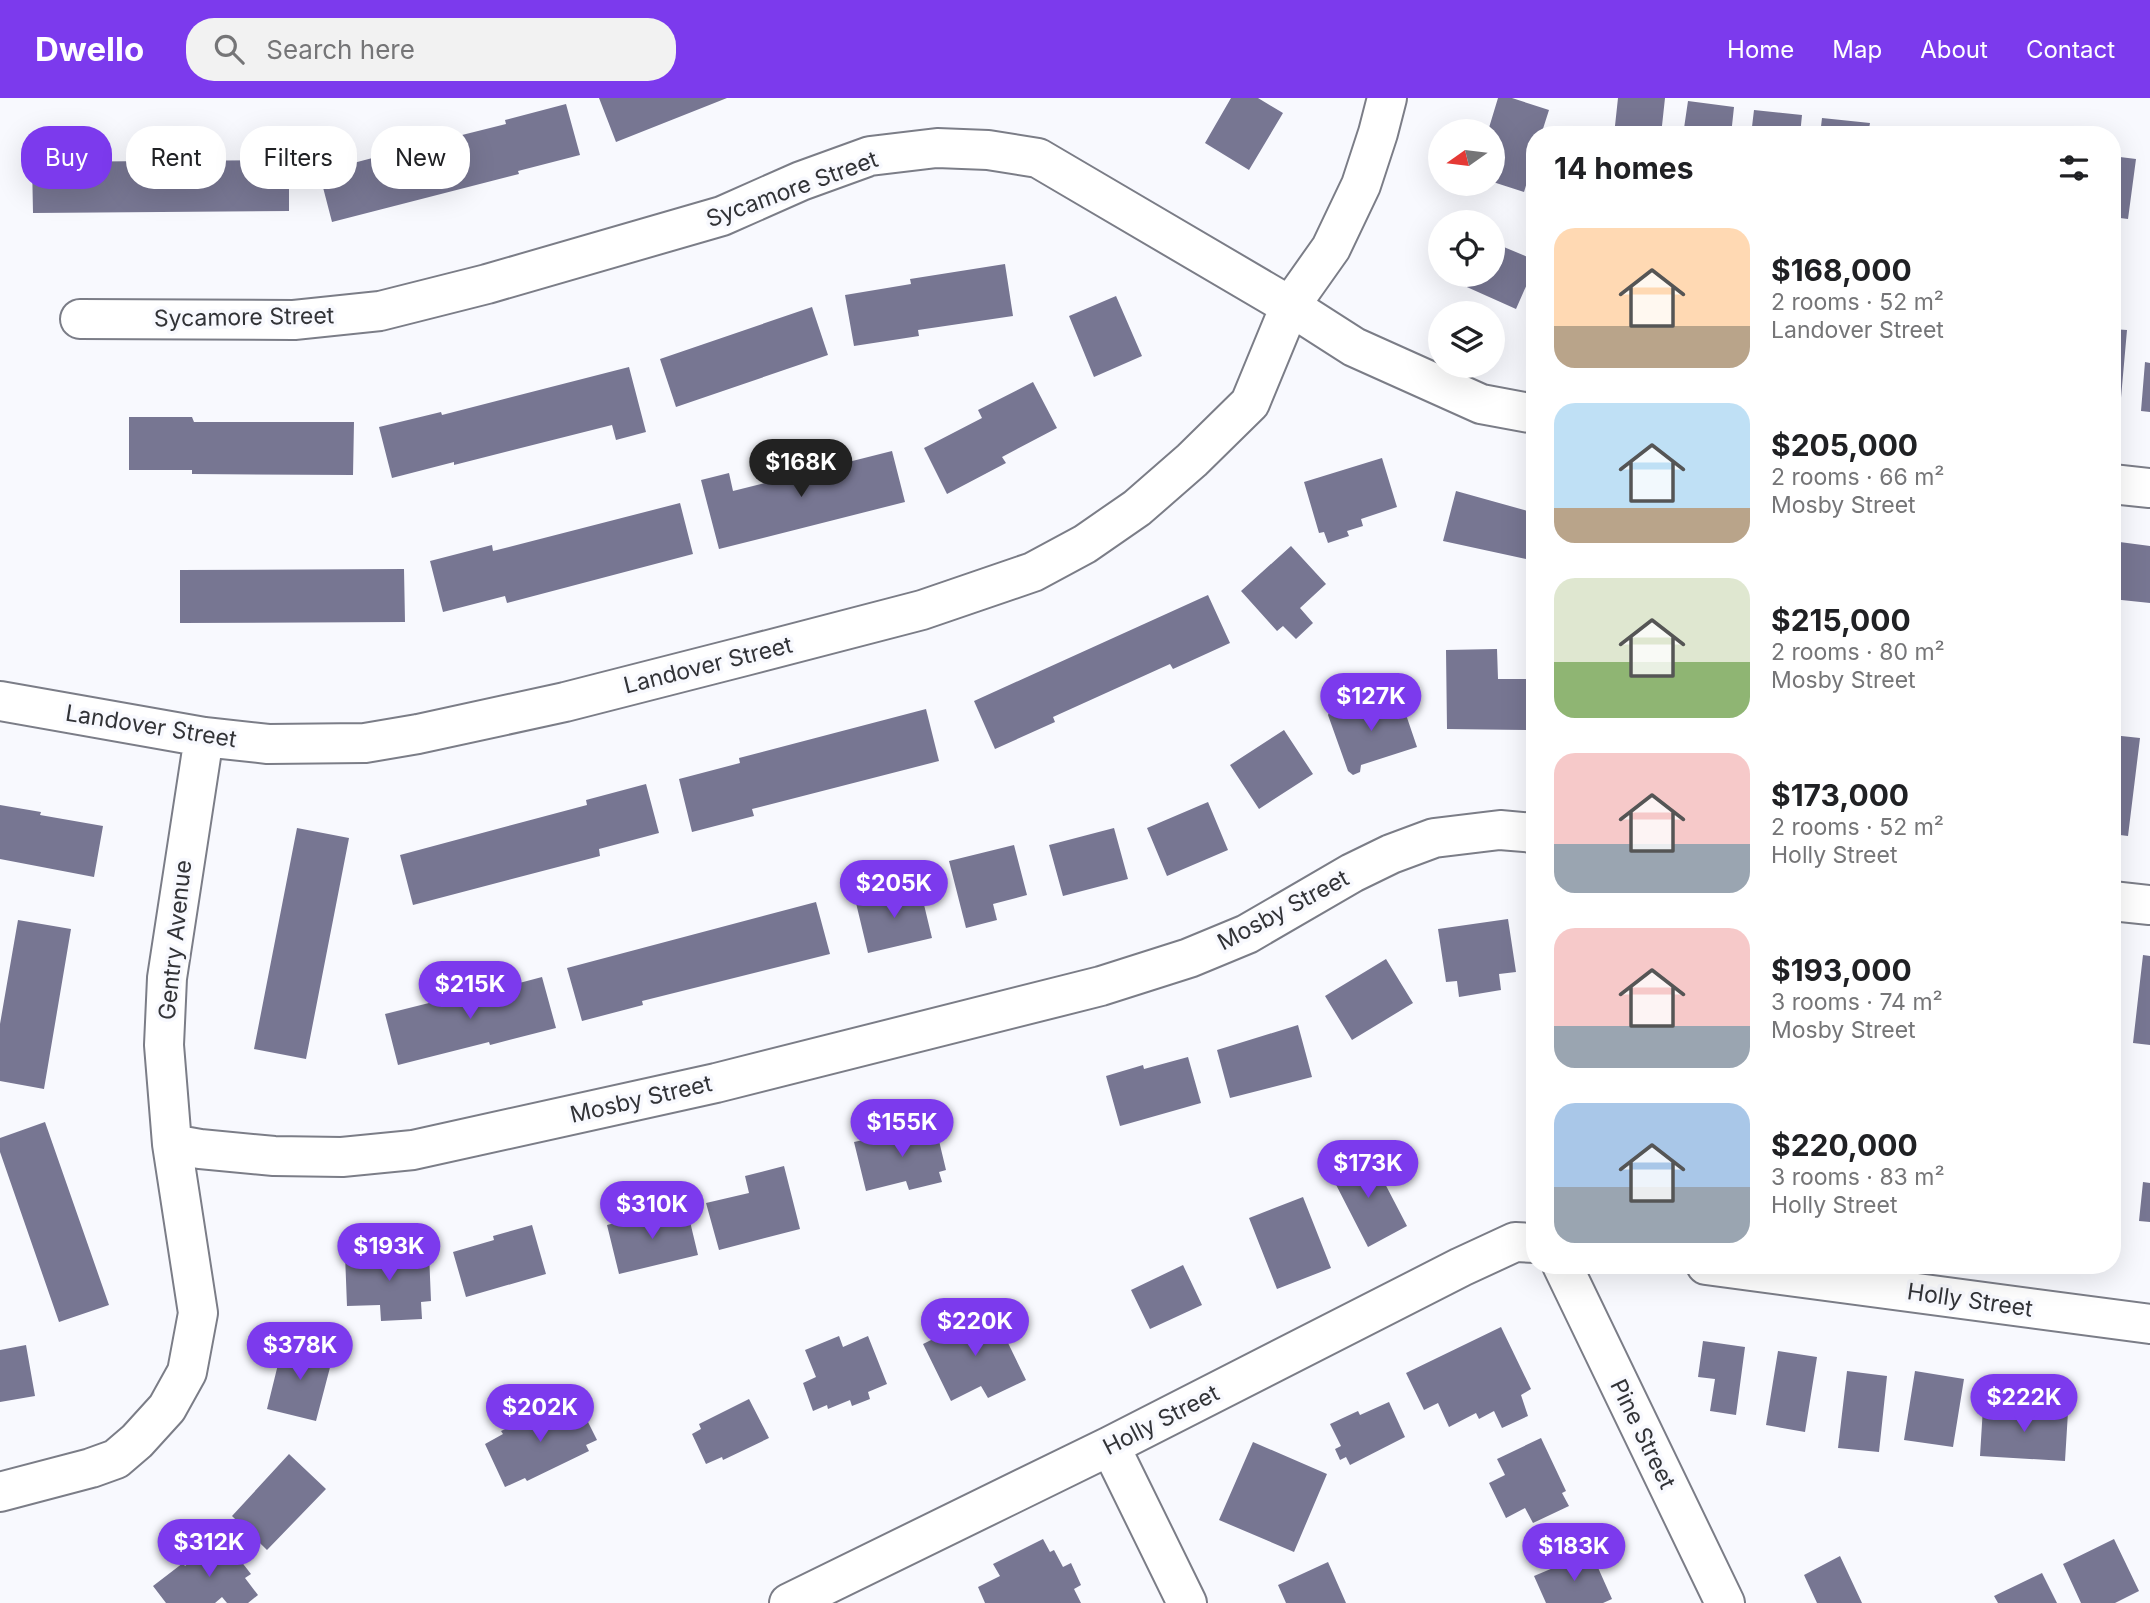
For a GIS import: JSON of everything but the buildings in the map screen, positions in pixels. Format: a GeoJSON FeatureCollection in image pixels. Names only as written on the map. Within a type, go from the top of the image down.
{"type":"FeatureCollection","features":[{"type":"Feature","properties":{"kind":"street","name":"Landover Street"},"geometry":{"type":"LineString","coordinates":[[0,701],[204,737],[268,744],[365,743],[565,702],[922,610],[1033,572],[1085,544],[1137,509],[1250,403],[1290,306],[1331,248],[1361,185],[1387,98]]}},
{"type":"Feature","properties":{"kind":"street","name":"Sycamore Street"},"geometry":{"type":"LineString","coordinates":[[80,319],[294,320],[380,311],[487,284],[722,215],[801,181],[870,156],[937,148],[988,150],[1038,158],[1290,306],[1354,347],[1481,404],[1526,412]]}},
{"type":"Feature","properties":{"kind":"street"},"geometry":{"type":"LineString","coordinates":[[2121,485],[2150,488]]}},
{"type":"Feature","properties":{"kind":"street","name":"Gentry Avenue"},"geometry":{"type":"LineString","coordinates":[[172,1144],[164,1045],[167,978],[204,737]]}},
{"type":"Feature","properties":{"kind":"street","name":"Mosby Street"},"geometry":{"type":"LineString","coordinates":[[172,1144],[274,1156],[342,1157],[413,1150],[716,1083],[1101,986],[1189,958],[1247,934],[1391,853],[1434,838],[1500,830],[1526,832]]}},
{"type":"Feature","properties":{"kind":"street"},"geometry":{"type":"LineString","coordinates":[[2121,902],[2150,905]]}},
{"type":"Feature","properties":{"kind":"street"},"geometry":{"type":"LineString","coordinates":[[0,1492],[116,1459],[137,1441],[167,1408],[187,1372],[198,1313],[172,1144]]}},
{"type":"Feature","properties":{"kind":"street","name":"Holly Street"},"geometry":{"type":"LineString","coordinates":[[789,1603],[1110,1446],[1461,1267],[1516,1242],[1526,1243]]}},
{"type":"Feature","properties":{"kind":"street","name":"Pine Street"},"geometry":{"type":"LineString","coordinates":[[1566,1274],[1725,1603]]}},
{"type":"Feature","properties":{"kind":"street","name":"Holly Street"},"geometry":{"type":"LineString","coordinates":[[1774,1274],[2150,1324]]}},
{"type":"Feature","properties":{"kind":"street"},"geometry":{"type":"LineString","coordinates":[[1110,1446],[1187,1603]]}}]}
